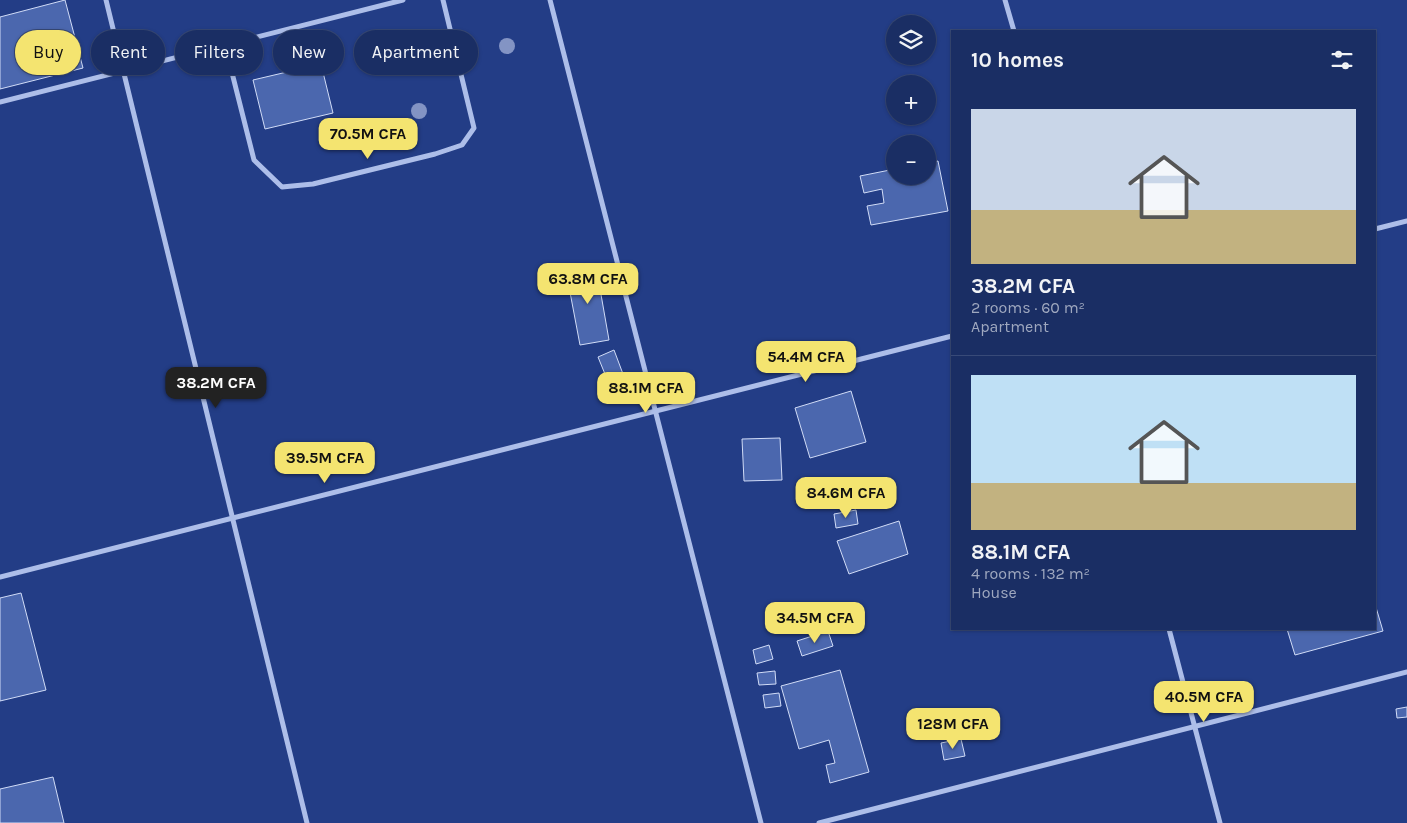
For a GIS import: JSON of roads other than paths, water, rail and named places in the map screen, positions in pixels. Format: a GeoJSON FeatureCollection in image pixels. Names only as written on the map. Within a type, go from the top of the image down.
{"type":"FeatureCollection","features":[{"type":"Feature","properties":{"kind":"street"},"geometry":{"type":"LineString","coordinates":[[106,0],[113,30]]}},
{"type":"Feature","properties":{"kind":"street"},"geometry":{"type":"LineString","coordinates":[[263,35],[403,0]]}},
{"type":"Feature","properties":{"kind":"street"},"geometry":{"type":"LineString","coordinates":[[233,75],[254,160],[282,188],[313,184],[435,154],[462,145],[474,128],[443,0]]}},
{"type":"Feature","properties":{"kind":"street"},"geometry":{"type":"LineString","coordinates":[[550,0],[761,823]]}},
{"type":"Feature","properties":{"kind":"street"},"geometry":{"type":"LineString","coordinates":[[1005,0],[1014,30]]}},
{"type":"Feature","properties":{"kind":"street"},"geometry":{"type":"LineString","coordinates":[[0,102],[107,75]]}},
{"type":"Feature","properties":{"kind":"street"},"geometry":{"type":"LineString","coordinates":[[124,75],[307,823]]}},
{"type":"Feature","properties":{"kind":"street"},"geometry":{"type":"LineString","coordinates":[[1376,230],[1407,221]]}},
{"type":"Feature","properties":{"kind":"street"},"geometry":{"type":"LineString","coordinates":[[0,577],[951,336]]}},
{"type":"Feature","properties":{"kind":"street"},"geometry":{"type":"LineString","coordinates":[[1170,630],[1220,823]]}},
{"type":"Feature","properties":{"kind":"street"},"geometry":{"type":"LineString","coordinates":[[819,823],[1407,672]]}}]}
